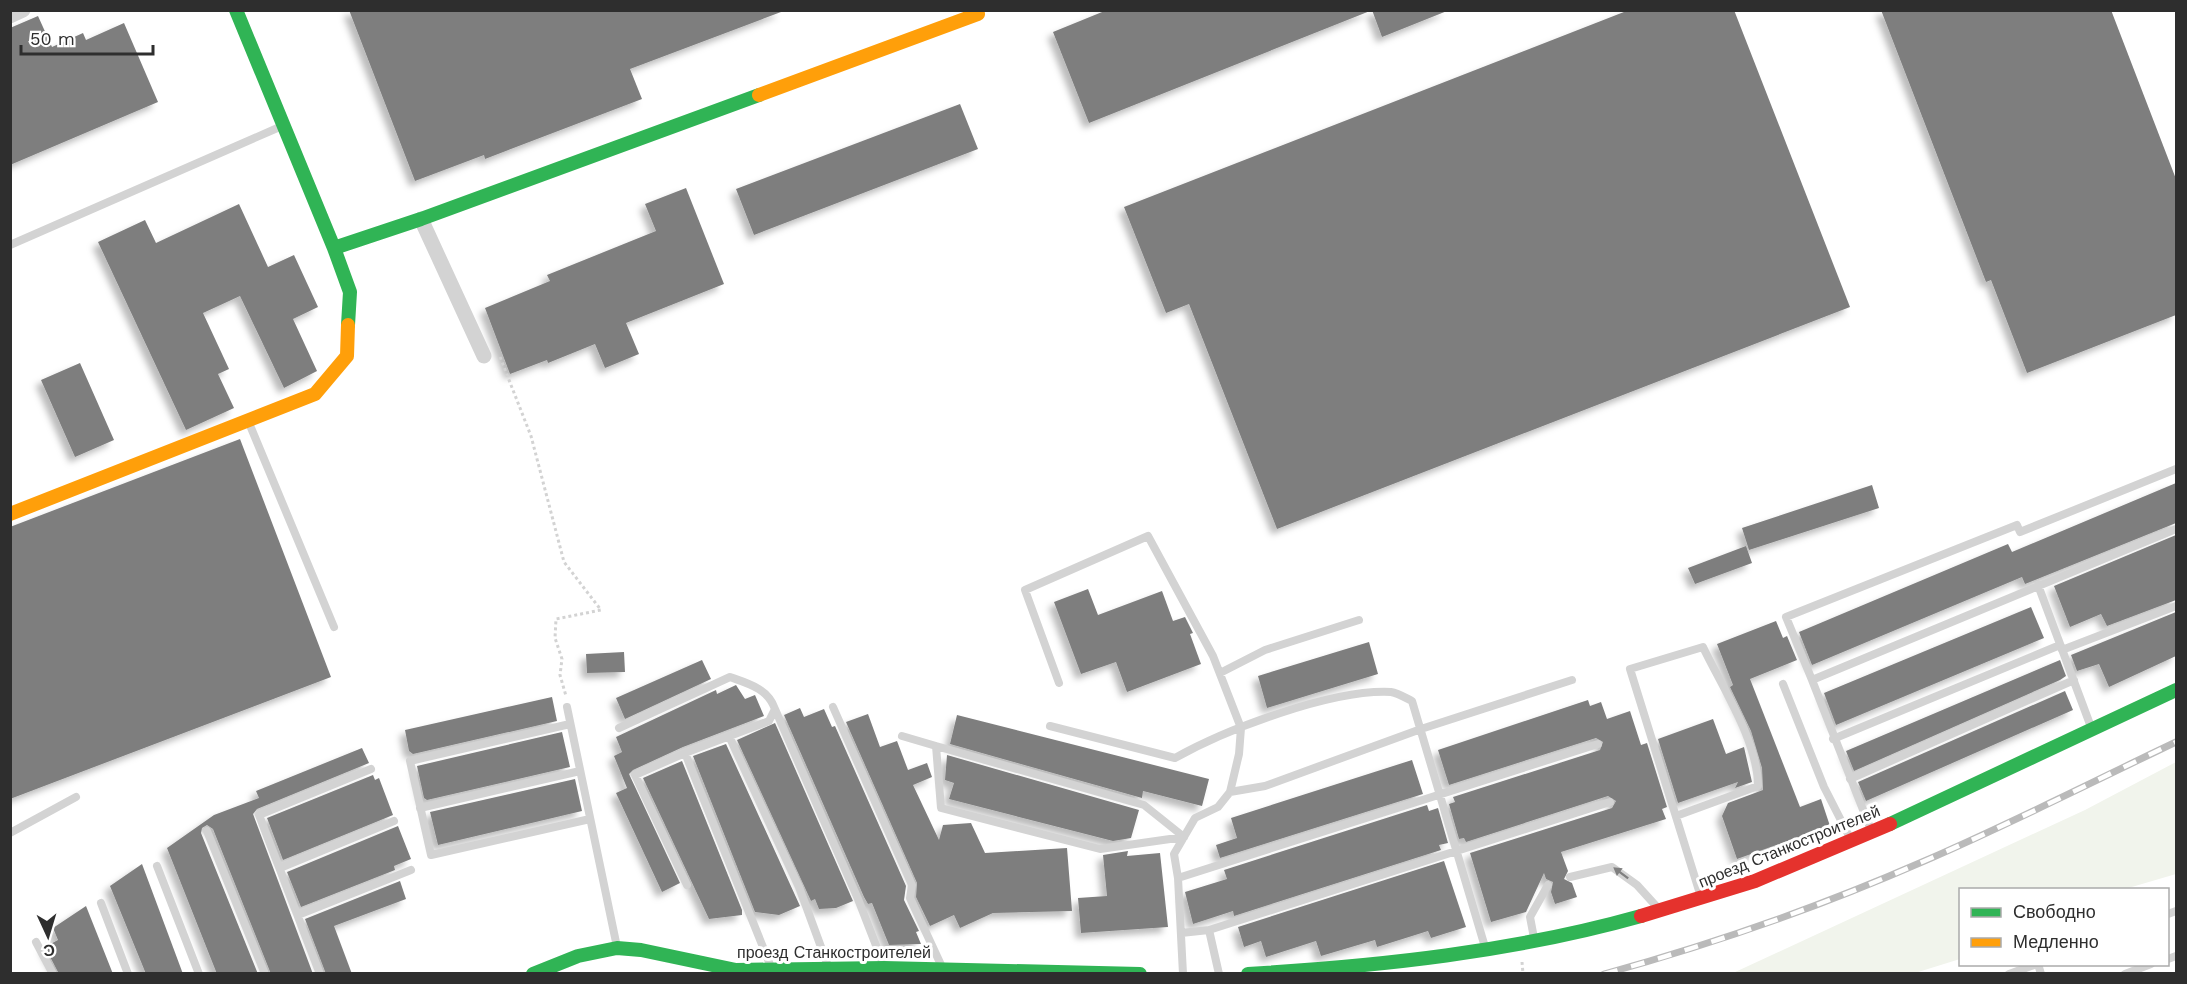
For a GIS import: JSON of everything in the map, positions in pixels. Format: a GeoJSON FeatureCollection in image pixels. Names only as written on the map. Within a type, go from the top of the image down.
{"type":"FeatureCollection","features":[{"type":"Feature","properties":{"kind":"main road"},"geometry":{"type":"LineString","coordinates":[[10,514],[315,394],[347,356],[350,292],[236,10]]}},
{"type":"Feature","properties":{"kind":"main road"},"geometry":{"type":"LineString","coordinates":[[334,248],[421,219],[978,14],[976,10]]}},
{"type":"Feature","properties":{"kind":"main road","name":"проезд Станкостроителей"},"geometry":{"type":"LineString","coordinates":[[1248,974],[1405,963],[1486,951],[1534,942],[1701,899],[1852,842],[2176,690]]}},
{"type":"Feature","properties":{"kind":"main road","name":"проезд Станкостроителей"},"geometry":{"type":"LineString","coordinates":[[533,974],[578,956],[617,948],[641,950],[701,965],[773,971],[884,968],[1140,974]]}},
{"type":"Feature","properties":{"kind":"street"},"geometry":{"type":"LineString","coordinates":[[10,16],[22,10]]}},
{"type":"Feature","properties":{"kind":"street"},"geometry":{"type":"LineString","coordinates":[[421,219],[484,356]]}},
{"type":"Feature","properties":{"kind":"lane"},"geometry":{"type":"LineString","coordinates":[[10,245],[284,126]]}},
{"type":"Feature","properties":{"kind":"lane"},"geometry":{"type":"LineString","coordinates":[[248,422],[334,627]]}},
{"type":"Feature","properties":{"kind":"lane"},"geometry":{"type":"LineString","coordinates":[[1872,832],[1786,617],[2017,525],[2019,532],[2176,469]]}},
{"type":"Feature","properties":{"kind":"lane"},"geometry":{"type":"LineString","coordinates":[[1812,680],[2176,530]]}},
{"type":"Feature","properties":{"kind":"lane"},"geometry":{"type":"LineString","coordinates":[[1059,683],[1025,590],[1148,536],[1220,673],[1240,728],[1239,754],[1230,792],[1218,807],[1195,818],[1174,854],[1178,878],[1184,974]]}},
{"type":"Feature","properties":{"kind":"lane"},"geometry":{"type":"LineString","coordinates":[[2038,585],[2092,728]]}},
{"type":"Feature","properties":{"kind":"lane"},"geometry":{"type":"LineString","coordinates":[[1833,739],[2061,647],[2176,606]]}},
{"type":"Feature","properties":{"kind":"lane"},"geometry":{"type":"LineString","coordinates":[[1220,673],[1265,650],[1359,620]]}},
{"type":"Feature","properties":{"kind":"lane"},"geometry":{"type":"LineString","coordinates":[[1676,816],[1758,786],[1758,770],[1747,739],[1703,646],[1630,669],[1701,899]]}},
{"type":"Feature","properties":{"kind":"lane"},"geometry":{"type":"LineString","coordinates":[[619,728],[730,677],[752,685],[771,697],[858,899],[884,968]]}},
{"type":"Feature","properties":{"kind":"lane"},"geometry":{"type":"LineString","coordinates":[[1230,792],[1265,786],[1421,729],[1572,680]]}},
{"type":"Feature","properties":{"kind":"lane"},"geometry":{"type":"LineString","coordinates":[[1850,779],[2074,680]]}},
{"type":"Feature","properties":{"kind":"lane"},"geometry":{"type":"LineString","coordinates":[[1783,684],[1824,788],[1852,842]]}},
{"type":"Feature","properties":{"kind":"lane"},"geometry":{"type":"LineString","coordinates":[[1050,726],[1175,758],[1206,741],[1240,728],[1339,696],[1393,692],[1412,701],[1486,951]]}},
{"type":"Feature","properties":{"kind":"lane"},"geometry":{"type":"LineString","coordinates":[[567,707],[617,948]]}},
{"type":"Feature","properties":{"kind":"lane"},"geometry":{"type":"LineString","coordinates":[[833,707],[912,885],[910,898],[942,969]]}},
{"type":"Feature","properties":{"kind":"lane"},"geometry":{"type":"LineString","coordinates":[[687,885],[635,775],[769,721],[775,709]]}},
{"type":"Feature","properties":{"kind":"lane"},"geometry":{"type":"LineString","coordinates":[[570,724],[410,761],[431,855],[590,819]]}},
{"type":"Feature","properties":{"kind":"lane"},"geometry":{"type":"LineString","coordinates":[[729,736],[798,888],[830,970]]}},
{"type":"Feature","properties":{"kind":"lane"},"geometry":{"type":"LineString","coordinates":[[902,736],[1144,805],[1184,837]]}},
{"type":"Feature","properties":{"kind":"lane"},"geometry":{"type":"LineString","coordinates":[[1178,878],[1598,744]]}},
{"type":"Feature","properties":{"kind":"lane"},"geometry":{"type":"LineString","coordinates":[[936,746],[941,808],[1100,849],[1184,837]]}},
{"type":"Feature","properties":{"kind":"lane"},"geometry":{"type":"LineString","coordinates":[[686,753],[773,971]]}},
{"type":"Feature","properties":{"kind":"lane"},"geometry":{"type":"LineString","coordinates":[[320,974],[259,815],[371,770]]}},
{"type":"Feature","properties":{"kind":"lane"},"geometry":{"type":"LineString","coordinates":[[420,808],[580,771]]}},
{"type":"Feature","properties":{"kind":"lane"},"geometry":{"type":"LineString","coordinates":[[10,833],[76,797]]}},
{"type":"Feature","properties":{"kind":"lane"},"geometry":{"type":"LineString","coordinates":[[1181,933],[1209,930],[1610,802]]}},
{"type":"Feature","properties":{"kind":"lane"},"geometry":{"type":"LineString","coordinates":[[280,868],[394,821]]}},
{"type":"Feature","properties":{"kind":"lane"},"geometry":{"type":"LineString","coordinates":[[207,831],[265,974]]}},
{"type":"Feature","properties":{"kind":"lane"},"geometry":{"type":"LineString","coordinates":[[157,866],[199,974]]}},
{"type":"Feature","properties":{"kind":"lane"},"geometry":{"type":"LineString","coordinates":[[1570,877],[1612,867],[1637,885],[1661,910]]}},
{"type":"Feature","properties":{"kind":"lane"},"geometry":{"type":"LineString","coordinates":[[298,915],[411,870]]}},
{"type":"Feature","properties":{"kind":"lane"},"geometry":{"type":"LineString","coordinates":[[1534,942],[1530,917],[1548,885]]}},
{"type":"Feature","properties":{"kind":"lane"},"geometry":{"type":"LineString","coordinates":[[101,903],[128,974]]}},
{"type":"Feature","properties":{"kind":"lane"},"geometry":{"type":"LineString","coordinates":[[1209,930],[1219,974]]}},
{"type":"Feature","properties":{"kind":"lane"},"geometry":{"type":"LineString","coordinates":[[36,942],[51,973]]}},
{"type":"Feature","properties":{"kind":"lane"},"geometry":{"type":"LineString","coordinates":[[2125,974],[2146,966]]}},
{"type":"Feature","properties":{"kind":"lane"},"geometry":{"type":"LineString","coordinates":[[2008,974],[2023,971]]}},
{"type":"Feature","properties":{"kind":"path"},"geometry":{"type":"LineString","coordinates":[[484,356],[498,351],[531,436],[564,562],[601,610],[556,619],[555,638],[562,659],[560,675],[567,707]]}},
{"type":"Feature","properties":{"kind":"shaded area"},"geometry":{"type":"Polygon","coordinates":[[[2176,762],[2176,874],[2128,888],[1959,888],[1959,959],[1915,973],[1733,973],[2085,810],[2176,762]]]}},
{"type":"Feature","properties":{"kind":"building"},"geometry":{"type":"Polygon","coordinates":[[[349,10],[781,10],[781,12],[630,69],[642,99],[485,159],[484,155],[415,181],[349,10]]]}},
{"type":"Feature","properties":{"kind":"building"},"geometry":{"type":"Polygon","coordinates":[[[1107,10],[1370,11],[1089,123],[1053,32],[1107,10]]]}},
{"type":"Feature","properties":{"kind":"building"},"geometry":{"type":"Polygon","coordinates":[[[1372,10],[1447,10],[1447,11],[1382,37],[1372,10]]]}},
{"type":"Feature","properties":{"kind":"building"},"geometry":{"type":"Polygon","coordinates":[[[1629,10],[1734,10],[1850,307],[1277,529],[1189,304],[1166,313],[1124,207],[1629,10]]]}},
{"type":"Feature","properties":{"kind":"building"},"geometry":{"type":"Polygon","coordinates":[[[1881,10],[2111,10],[2176,179],[2176,315],[2027,373],[1991,280],[1986,282],[1881,10]]]}},
{"type":"Feature","properties":{"kind":"building"},"geometry":{"type":"Polygon","coordinates":[[[38,16],[52,47],[83,33],[86,40],[124,23],[158,102],[10,165],[10,28],[38,16]]]}},
{"type":"Feature","properties":{"kind":"building"},"geometry":{"type":"Polygon","coordinates":[[[960,104],[978,149],[754,235],[736,189],[960,104]]]}},
{"type":"Feature","properties":{"kind":"building"},"geometry":{"type":"Polygon","coordinates":[[[686,188],[724,284],[626,323],[639,354],[605,368],[595,344],[548,363],[547,360],[510,374],[485,308],[550,281],[547,275],[656,231],[645,204],[686,188]]]}},
{"type":"Feature","properties":{"kind":"building"},"geometry":{"type":"Polygon","coordinates":[[[239,204],[268,267],[294,255],[318,307],[293,319],[317,371],[284,388],[240,296],[203,313],[229,369],[218,374],[234,408],[186,430],[98,242],[145,220],[156,243],[239,204]]]}},
{"type":"Feature","properties":{"kind":"building"},"geometry":{"type":"Polygon","coordinates":[[[80,363],[114,440],[75,457],[41,380],[80,363]]]}},
{"type":"Feature","properties":{"kind":"building"},"geometry":{"type":"Polygon","coordinates":[[[240,439],[331,677],[10,799],[10,527],[240,439]]]}},
{"type":"Feature","properties":{"kind":"building"},"geometry":{"type":"Polygon","coordinates":[[[2176,483],[2176,523],[2025,584],[2022,577],[1812,665],[1799,632],[2008,544],[2012,552],[2176,483]]]}},
{"type":"Feature","properties":{"kind":"building"},"geometry":{"type":"Polygon","coordinates":[[[1872,485],[1879,508],[1749,550],[1742,528],[1872,485]]]}},
{"type":"Feature","properties":{"kind":"building"},"geometry":{"type":"Polygon","coordinates":[[[2176,535],[2176,600],[2107,626],[2101,614],[2070,627],[2054,586],[2176,535]]]}},
{"type":"Feature","properties":{"kind":"building"},"geometry":{"type":"Polygon","coordinates":[[[1746,546],[1752,563],[1695,584],[1688,568],[1746,546]]]}},
{"type":"Feature","properties":{"kind":"building"},"geometry":{"type":"Polygon","coordinates":[[[1088,589],[1098,615],[1162,591],[1173,621],[1185,617],[1193,633],[1190,634],[1201,664],[1127,692],[1116,662],[1081,674],[1054,602],[1088,589]]]}},
{"type":"Feature","properties":{"kind":"building"},"geometry":{"type":"Polygon","coordinates":[[[2031,607],[2044,638],[1836,725],[1824,693],[2031,607]]]}},
{"type":"Feature","properties":{"kind":"building"},"geometry":{"type":"Polygon","coordinates":[[[2176,612],[2176,656],[2109,687],[2099,664],[2077,671],[2071,655],[2176,612]]]}},
{"type":"Feature","properties":{"kind":"building"},"geometry":{"type":"Polygon","coordinates":[[[1776,621],[1783,638],[1787,636],[1797,660],[1750,679],[1800,807],[1821,799],[1830,826],[1737,859],[1722,816],[1728,803],[1763,790],[1762,768],[1751,731],[1730,687],[1733,685],[1717,644],[1776,621]]]}},
{"type":"Feature","properties":{"kind":"building"},"geometry":{"type":"Polygon","coordinates":[[[1369,642],[1378,674],[1267,708],[1258,676],[1369,642]]]}},
{"type":"Feature","properties":{"kind":"building"},"geometry":{"type":"Polygon","coordinates":[[[624,652],[625,672],[587,673],[586,654],[624,652]]]}},
{"type":"Feature","properties":{"kind":"building"},"geometry":{"type":"Polygon","coordinates":[[[702,660],[711,679],[625,719],[616,698],[702,660]]]}},
{"type":"Feature","properties":{"kind":"building"},"geometry":{"type":"Polygon","coordinates":[[[2060,660],[2066,676],[2060,680],[1854,771],[1846,751],[2060,660]]]}},
{"type":"Feature","properties":{"kind":"building"},"geometry":{"type":"Polygon","coordinates":[[[736,685],[745,699],[755,695],[764,716],[683,747],[629,774],[680,883],[662,892],[616,793],[627,788],[614,756],[622,752],[616,737],[716,690],[717,694],[736,685]]]}},
{"type":"Feature","properties":{"kind":"building"},"geometry":{"type":"Polygon","coordinates":[[[2065,691],[2073,710],[1866,801],[1858,782],[2065,691]]]}},
{"type":"Feature","properties":{"kind":"building"},"geometry":{"type":"Polygon","coordinates":[[[552,697],[557,721],[413,754],[409,751],[405,730],[552,697]]]}},
{"type":"Feature","properties":{"kind":"building"},"geometry":{"type":"Polygon","coordinates":[[[1588,700],[1590,706],[1601,702],[1607,719],[1630,711],[1641,745],[1647,743],[1667,807],[1662,809],[1666,819],[1561,852],[1568,871],[1564,879],[1572,883],[1577,897],[1555,904],[1551,892],[1553,882],[1546,879],[1544,873],[1526,912],[1491,922],[1470,853],[1612,808],[1616,801],[1608,796],[1466,842],[1464,838],[1459,839],[1449,804],[1455,802],[1453,797],[1600,750],[1603,742],[1596,738],[1449,785],[1438,750],[1588,700]]]}},
{"type":"Feature","properties":{"kind":"building"},"geometry":{"type":"Polygon","coordinates":[[[800,708],[804,717],[824,709],[832,727],[835,726],[906,886],[904,900],[919,931],[916,932],[921,944],[889,945],[872,903],[868,904],[864,897],[784,715],[800,708]]]}},
{"type":"Feature","properties":{"kind":"building"},"geometry":{"type":"Polygon","coordinates":[[[868,714],[880,747],[897,741],[908,770],[927,763],[932,777],[913,785],[939,840],[943,825],[971,823],[985,853],[1067,848],[1072,911],[993,913],[960,928],[954,915],[930,926],[916,897],[917,883],[846,722],[868,714]]]}},
{"type":"Feature","properties":{"kind":"building"},"geometry":{"type":"Polygon","coordinates":[[[957,715],[1209,779],[1202,806],[1143,791],[1142,798],[950,744],[957,715]]]}},
{"type":"Feature","properties":{"kind":"building"},"geometry":{"type":"Polygon","coordinates":[[[1713,719],[1726,754],[1744,747],[1752,782],[1735,788],[1738,782],[1678,803],[1658,739],[1713,719]]]}},
{"type":"Feature","properties":{"kind":"building"},"geometry":{"type":"Polygon","coordinates":[[[775,723],[853,901],[836,908],[819,909],[815,899],[811,901],[737,740],[775,723]]]}},
{"type":"Feature","properties":{"kind":"building"},"geometry":{"type":"Polygon","coordinates":[[[562,732],[570,767],[427,800],[424,798],[417,766],[562,732]]]}},
{"type":"Feature","properties":{"kind":"building"},"geometry":{"type":"Polygon","coordinates":[[[726,744],[800,906],[779,915],[755,912],[693,756],[726,744]]]}},
{"type":"Feature","properties":{"kind":"building"},"geometry":{"type":"Polygon","coordinates":[[[362,748],[369,763],[257,809],[253,814],[313,974],[271,974],[213,829],[207,825],[202,828],[201,833],[258,974],[217,974],[167,848],[214,815],[259,798],[256,791],[362,748]]]}},
{"type":"Feature","properties":{"kind":"building"},"geometry":{"type":"Polygon","coordinates":[[[947,755],[1139,810],[1131,838],[1113,841],[949,799],[954,783],[945,780],[947,755]]]}},
{"type":"Feature","properties":{"kind":"building"},"geometry":{"type":"Polygon","coordinates":[[[1412,760],[1423,794],[1220,858],[1216,845],[1237,838],[1231,818],[1412,760]]]}},
{"type":"Feature","properties":{"kind":"building"},"geometry":{"type":"Polygon","coordinates":[[[682,761],[742,910],[742,915],[709,919],[643,778],[682,761]]]}},
{"type":"Feature","properties":{"kind":"building"},"geometry":{"type":"Polygon","coordinates":[[[373,775],[375,780],[379,778],[393,815],[283,860],[267,818],[373,775]]]}},
{"type":"Feature","properties":{"kind":"building"},"geometry":{"type":"Polygon","coordinates":[[[575,779],[582,811],[438,845],[430,812],[575,779]]]}},
{"type":"Feature","properties":{"kind":"building"},"geometry":{"type":"Polygon","coordinates":[[[1427,805],[1429,811],[1438,808],[1448,843],[1439,845],[1441,850],[1234,916],[1233,911],[1193,924],[1185,892],[1227,879],[1224,870],[1427,805]]]}},
{"type":"Feature","properties":{"kind":"building"},"geometry":{"type":"Polygon","coordinates":[[[398,826],[411,859],[394,866],[395,870],[301,907],[287,872],[398,826]]]}},
{"type":"Feature","properties":{"kind":"building"},"geometry":{"type":"Polygon","coordinates":[[[1128,851],[1127,856],[1160,853],[1168,927],[1081,933],[1078,898],[1107,896],[1103,855],[1128,851]]]}},
{"type":"Feature","properties":{"kind":"building"},"geometry":{"type":"Polygon","coordinates":[[[1444,861],[1466,927],[1431,938],[1428,931],[1377,947],[1375,940],[1321,956],[1316,941],[1266,957],[1261,941],[1244,947],[1238,927],[1444,861]]]}},
{"type":"Feature","properties":{"kind":"building"},"geometry":{"type":"Polygon","coordinates":[[[142,864],[183,974],[146,974],[110,886],[142,864]]]}},
{"type":"Feature","properties":{"kind":"building"},"geometry":{"type":"Polygon","coordinates":[[[400,881],[406,899],[334,926],[352,974],[326,974],[305,919],[400,881]]]}},
{"type":"Feature","properties":{"kind":"building"},"geometry":{"type":"Polygon","coordinates":[[[86,906],[113,974],[59,974],[45,947],[58,940],[53,928],[86,906]]]}},
{"type":"Feature","properties":{"kind":"railway"},"geometry":{"type":"LineString","coordinates":[[1604,974],[1765,924],[1883,879],[1986,833],[2176,742]]}},
{"type":"Feature","properties":{"kind":"traffic: fast"},"geometry":{"type":"LineString","coordinates":[[236,10],[334,248],[421,219],[759,95]]}},
{"type":"Feature","properties":{"kind":"traffic: fast"},"geometry":{"type":"LineString","coordinates":[[334,248],[350,292],[348,325]]}},
{"type":"Feature","properties":{"kind":"traffic: fast"},"geometry":{"type":"LineString","coordinates":[[1890,824],[2176,690]]}},
{"type":"Feature","properties":{"kind":"traffic: fast"},"geometry":{"type":"LineString","coordinates":[[1248,974],[1347,967],[1446,956],[1544,939],[1641,916]]}},
{"type":"Feature","properties":{"kind":"traffic: fast"},"geometry":{"type":"LineString","coordinates":[[533,974],[578,956],[617,948],[641,950],[736,970],[884,968],[1140,974]]}},
{"type":"Feature","properties":{"kind":"traffic: slow"},"geometry":{"type":"LineString","coordinates":[[759,95],[978,14],[977,10]]}},
{"type":"Feature","properties":{"kind":"traffic: slow"},"geometry":{"type":"LineString","coordinates":[[10,514],[315,394],[347,356],[348,325]]}},
{"type":"Feature","properties":{"kind":"traffic: jam"},"geometry":{"type":"LineString","coordinates":[[1641,916],[1755,881],[1890,824]]}}]}
